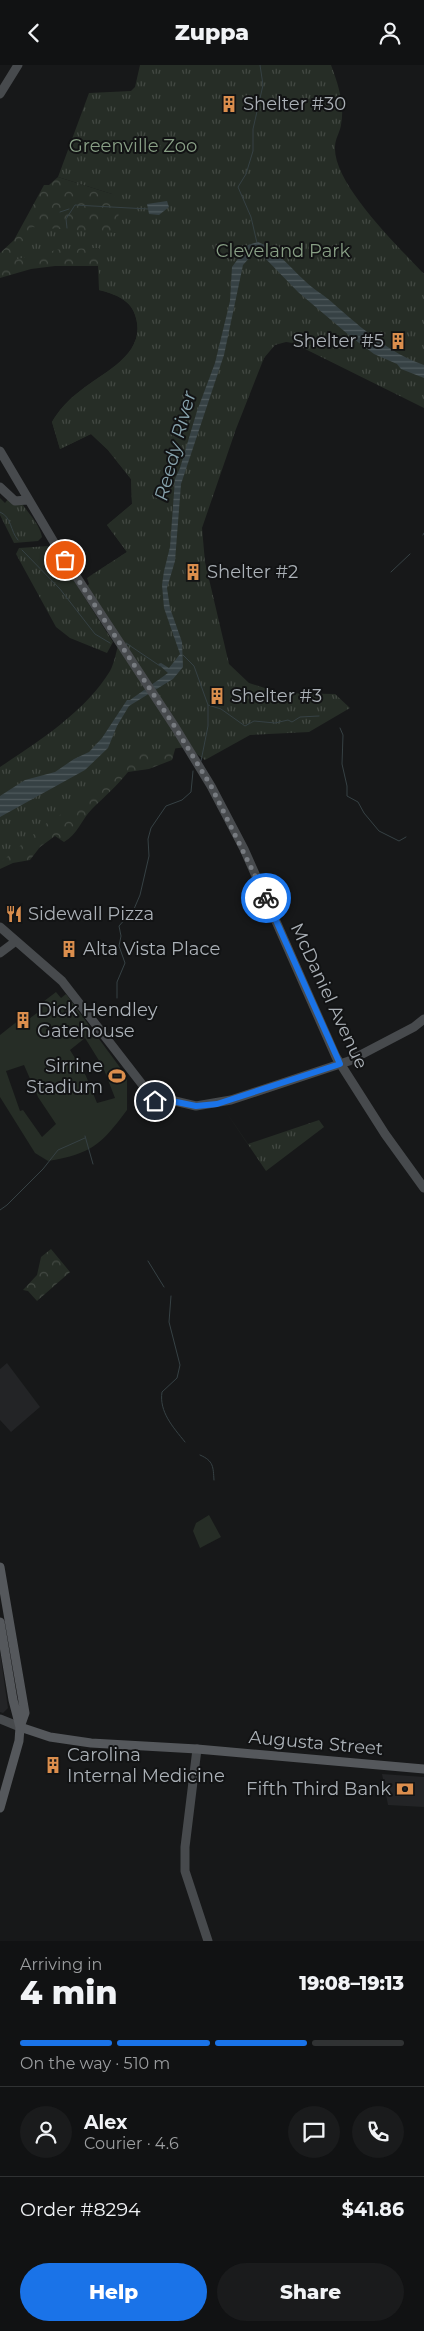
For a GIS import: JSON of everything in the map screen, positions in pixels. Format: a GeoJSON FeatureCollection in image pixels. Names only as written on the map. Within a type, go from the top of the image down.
{"type":"FeatureCollection","features":[{"type":"Feature","properties":{"kind":"main road"},"geometry":{"type":"LineString","coordinates":[[0,1567],[25,1713],[0,1808]]}},
{"type":"Feature","properties":{"kind":"main road"},"geometry":{"type":"LineString","coordinates":[[0,1622],[13,1700],[20,1727]]}},
{"type":"Feature","properties":{"kind":"main road","name":"Augusta Street"},"geometry":{"type":"LineString","coordinates":[[20,1727],[67,1741],[197,1749],[424,1769]]}},
{"type":"Feature","properties":{"kind":"street"},"geometry":{"type":"LineString","coordinates":[[0,94],[18,65]]}},
{"type":"Feature","properties":{"kind":"street","name":"McDaniel Avenue"},"geometry":{"type":"LineString","coordinates":[[0,451],[27,500],[155,696],[211,786],[244,849],[340,1064],[385,1134],[424,1188]]}},
{"type":"Feature","properties":{"kind":"street"},"geometry":{"type":"LineString","coordinates":[[0,487],[14,501],[27,500]]}},
{"type":"Feature","properties":{"kind":"street"},"geometry":{"type":"LineString","coordinates":[[0,927],[62,981],[155,1101],[162,1099],[196,1106],[217,1104],[340,1064],[405,1032],[424,1019]]}},
{"type":"Feature","properties":{"kind":"street"},"geometry":{"type":"LineString","coordinates":[[0,953],[16,941]]}},
{"type":"Feature","properties":{"kind":"street","name":"Augusta Street"},"geometry":{"type":"LineString","coordinates":[[0,1719],[20,1727]]}},
{"type":"Feature","properties":{"kind":"street"},"geometry":{"type":"LineString","coordinates":[[197,1749],[185,1871],[208,1941]]}},
{"type":"Feature","properties":{"kind":"shaded area"},"geometry":{"type":"Polygon","coordinates":[[[167,201],[169,207],[159,215],[149,214],[147,204],[167,201]]]}},
{"type":"Feature","properties":{"kind":"shaded area"},"geometry":{"type":"Polygon","coordinates":[[[258,242],[271,249],[309,284],[377,339],[399,354],[424,365],[424,378],[401,369],[397,364],[374,354],[298,292],[262,255],[252,255],[243,265],[224,355],[181,484],[175,561],[167,588],[170,608],[182,642],[183,667],[173,679],[129,706],[117,726],[108,748],[85,770],[0,817],[0,796],[25,780],[55,772],[74,759],[89,752],[102,738],[127,700],[130,700],[168,673],[158,664],[161,663],[169,668],[180,654],[164,608],[162,585],[170,547],[175,479],[215,363],[230,301],[232,267],[248,245],[258,242]]]}},
{"type":"Feature","properties":{"kind":"shaded area"},"geometry":{"type":"Polygon","coordinates":[[[7,1363],[40,1407],[11,1432],[0,1420],[0,1369],[7,1363]]]}},
{"type":"Feature","properties":{"kind":"shaded area"},"geometry":{"type":"Polygon","coordinates":[[[0,1652],[8,1708],[3,1713],[0,1712],[0,1652]]]}},
{"type":"Feature","properties":{"kind":"shaded area"},"geometry":{"type":"Polygon","coordinates":[[[382,1774],[424,1777],[424,1807],[388,1805],[382,1774]]]}},
{"type":"Feature","properties":{"kind":"green space","name":"Cleveland Park"},"geometry":{"type":"Polygon","coordinates":[[[140,65],[331,65],[342,109],[341,125],[335,147],[337,162],[345,179],[369,214],[424,274],[424,408],[293,343],[286,342],[275,345],[264,358],[236,429],[202,528],[205,562],[229,664],[249,683],[280,693],[335,694],[350,708],[309,732],[250,735],[205,760],[187,747],[129,754],[106,781],[82,802],[48,822],[0,863],[0,767],[60,725],[75,712],[100,686],[110,671],[115,658],[118,645],[86,587],[89,584],[87,578],[127,552],[107,525],[132,504],[131,479],[108,450],[91,434],[60,449],[52,422],[72,398],[129,352],[135,342],[137,331],[134,312],[127,302],[117,296],[99,290],[99,248],[61,249],[17,259],[13,255],[32,227],[116,233],[120,204],[112,194],[58,177],[89,93],[131,91],[135,87],[140,65]]]}},
{"type":"Feature","properties":{"kind":"green space"},"geometry":{"type":"Polygon","coordinates":[[[58,177],[112,194],[140,199],[148,541],[87,578],[127,552],[107,525],[132,504],[131,479],[108,450],[91,434],[60,449],[52,422],[72,398],[129,352],[135,342],[137,331],[134,312],[127,302],[117,296],[99,290],[98,266],[55,266],[31,269],[0,278],[0,253],[14,240],[44,185],[49,185],[58,177]]]}},
{"type":"Feature","properties":{"kind":"green space"},"geometry":{"type":"Polygon","coordinates":[[[0,498],[5,503],[8,499],[14,504],[23,505],[37,524],[41,533],[42,537],[38,541],[14,543],[0,515],[0,498]]]}},
{"type":"Feature","properties":{"kind":"green space"},"geometry":{"type":"Polygon","coordinates":[[[49,546],[53,548],[113,642],[107,653],[70,638],[56,627],[16,554],[19,548],[49,546]]]}},
{"type":"Feature","properties":{"kind":"green space"},"geometry":{"type":"Polygon","coordinates":[[[176,746],[172,760],[149,769],[128,772],[88,813],[69,839],[64,842],[55,836],[40,847],[30,860],[13,863],[0,869],[0,817],[108,748],[176,746]]]}},
{"type":"Feature","properties":{"kind":"green space","name":"Sirrine Stadium"},"geometry":{"type":"Polygon","coordinates":[[[56,992],[61,998],[66,994],[127,1077],[127,1110],[110,1132],[102,1140],[85,1151],[48,1161],[35,1153],[0,1097],[0,1035],[19,1020],[22,1024],[41,1010],[39,1005],[56,992]],[[85,1038],[70,1050],[86,1076],[97,1103],[115,1098],[103,1067],[85,1038]],[[24,1065],[6,1071],[20,1111],[23,1110],[42,1137],[56,1124],[38,1097],[24,1065]]]}},
{"type":"Feature","properties":{"kind":"green space"},"geometry":{"type":"Polygon","coordinates":[[[224,1109],[248,1144],[319,1120],[324,1127],[266,1171],[224,1109]]]}},
{"type":"Feature","properties":{"kind":"green space"},"geometry":{"type":"Polygon","coordinates":[[[51,1249],[70,1272],[37,1301],[28,1291],[23,1290],[37,1275],[41,1257],[51,1249]]]}},
{"type":"Feature","properties":{"kind":"green space"},"geometry":{"type":"Polygon","coordinates":[[[209,1515],[221,1537],[200,1548],[193,1531],[196,1523],[209,1515]]]}},
{"type":"Feature","properties":{"kind":"waterway"},"geometry":{"type":"LineString","coordinates":[[257,243],[251,217],[238,187],[246,174],[253,151],[253,129],[263,85],[260,65]]}},
{"type":"Feature","properties":{"kind":"waterway"},"geometry":{"type":"LineString","coordinates":[[67,228],[66,219],[75,205],[148,209]]}},
{"type":"Feature","properties":{"kind":"waterway"},"geometry":{"type":"LineString","coordinates":[[60,212],[69,209]]}},
{"type":"Feature","properties":{"kind":"waterway"},"geometry":{"type":"LineString","coordinates":[[0,512],[7,517],[18,540]]}},
{"type":"Feature","properties":{"kind":"waterway"},"geometry":{"type":"LineString","coordinates":[[22,550],[60,589],[95,634],[110,643]]}},
{"type":"Feature","properties":{"kind":"waterway"},"geometry":{"type":"LineString","coordinates":[[391,572],[410,554]]}},
{"type":"Feature","properties":{"kind":"waterway"},"geometry":{"type":"LineString","coordinates":[[126,643],[160,666]]}},
{"type":"Feature","properties":{"kind":"waterway"},"geometry":{"type":"LineString","coordinates":[[183,655],[194,666],[208,705],[208,726],[201,761]]}},
{"type":"Feature","properties":{"kind":"waterway"},"geometry":{"type":"LineString","coordinates":[[208,705],[221,709],[245,726],[254,721],[275,723],[288,720],[292,722],[300,717],[319,716]]}},
{"type":"Feature","properties":{"kind":"waterway"},"geometry":{"type":"LineString","coordinates":[[340,728],[343,735],[342,764],[347,786],[347,796],[358,802],[364,813],[379,831],[399,841],[406,837]]}},
{"type":"Feature","properties":{"kind":"waterway"},"geometry":{"type":"LineString","coordinates":[[117,998],[117,982],[125,963],[119,946],[121,936],[119,926],[134,909],[140,895],[149,856],[148,839],[151,828],[166,806],[182,800],[191,792],[193,771]]}},
{"type":"Feature","properties":{"kind":"waterway"},"geometry":{"type":"LineString","coordinates":[[85,1136],[93,1164]]}},
{"type":"Feature","properties":{"kind":"waterway"},"geometry":{"type":"LineString","coordinates":[[0,1210],[43,1169],[58,1150],[85,1138]]}},
{"type":"Feature","properties":{"kind":"waterway"},"geometry":{"type":"LineString","coordinates":[[148,1261],[164,1287]]}},
{"type":"Feature","properties":{"kind":"waterway"},"geometry":{"type":"LineString","coordinates":[[171,1296],[169,1322],[180,1365],[177,1378],[162,1392],[162,1399],[168,1419],[185,1442]]}},
{"type":"Feature","properties":{"kind":"waterway"},"geometry":{"type":"LineString","coordinates":[[200,1455],[212,1465],[214,1480]]}},
{"type":"Feature","properties":{"kind":"way so far"},"geometry":{"type":"LineString","coordinates":[[65,560],[175,727],[211,786],[244,849],[266,898]]}},
{"type":"Feature","properties":{"kind":"place","name":"Shelter #30"},"geometry":{"type":"Point","coordinates":[229,104]}},
{"type":"Feature","properties":{"kind":"place","name":"Shelter #5"},"geometry":{"type":"Point","coordinates":[398,341]}},
{"type":"Feature","properties":{"kind":"place","name":"Shelter #2"},"geometry":{"type":"Point","coordinates":[193,572]}},
{"type":"Feature","properties":{"kind":"place","name":"Shelter #3"},"geometry":{"type":"Point","coordinates":[217,696]}},
{"type":"Feature","properties":{"kind":"place","name":"Sidewall Pizza"},"geometry":{"type":"Point","coordinates":[14,914]}},
{"type":"Feature","properties":{"kind":"place","name":"Alta Vista Place"},"geometry":{"type":"Point","coordinates":[69,949]}},
{"type":"Feature","properties":{"kind":"place","name":"Dick Hendley Gatehouse"},"geometry":{"type":"Point","coordinates":[23,1020]}},
{"type":"Feature","properties":{"kind":"place","name":"Sirrine Stadium"},"geometry":{"type":"Point","coordinates":[117,1076]}},
{"type":"Feature","properties":{"kind":"place","name":"Carolina Internal Medicine"},"geometry":{"type":"Point","coordinates":[53,1765]}},
{"type":"Feature","properties":{"kind":"place","name":"Fifth Third Bank"},"geometry":{"type":"Point","coordinates":[405,1789]}},
{"type":"Feature","properties":{"kind":"route"},"geometry":{"type":"LineString","coordinates":[[155,1101],[162,1099],[196,1106],[217,1104],[340,1064],[266,898]]}},
{"type":"Feature","properties":{"kind":"park label","name":"Greenville Zoo"},"geometry":{"type":"Point","coordinates":[133,146]}},
{"type":"Feature","properties":{"kind":"water label","name":"Reedy River"},"geometry":{"type":"Point","coordinates":[175,446]}}]}
